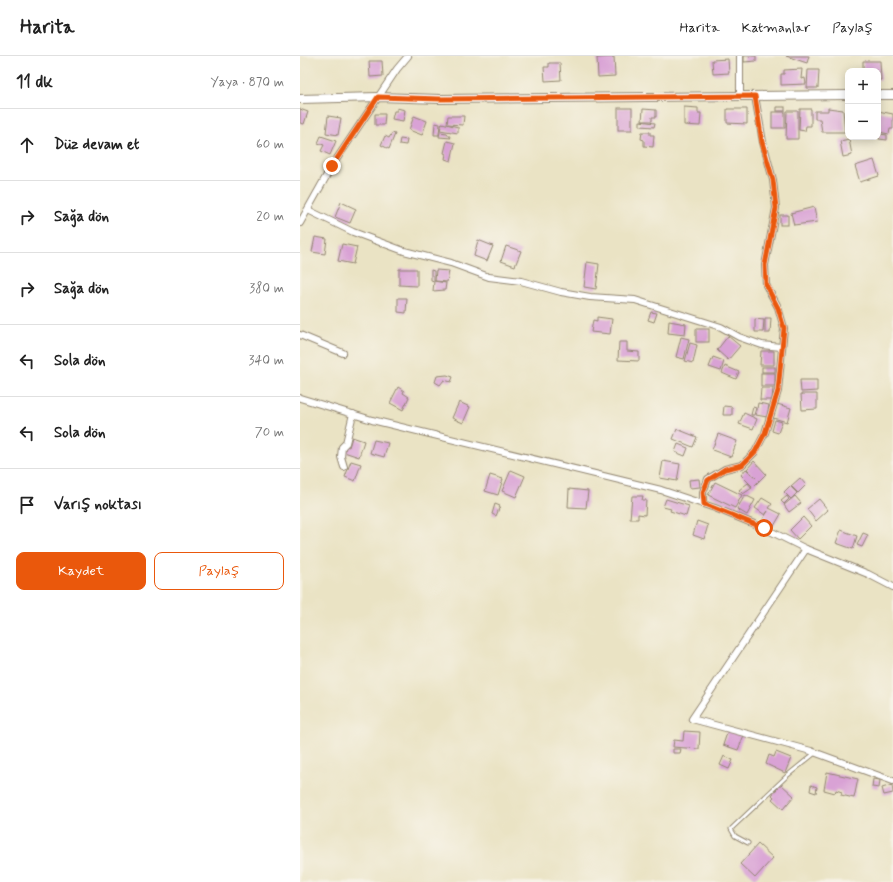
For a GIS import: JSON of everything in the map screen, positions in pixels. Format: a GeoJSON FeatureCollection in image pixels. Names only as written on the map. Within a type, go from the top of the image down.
{"type":"FeatureCollection","features":[{"type":"Feature","properties":{"kind":"street"},"geometry":{"type":"LineString","coordinates":[[300,223],[332,166],[378,97],[408,56]]}},
{"type":"Feature","properties":{"kind":"street"},"geometry":{"type":"LineString","coordinates":[[740,56],[740,96]]}},
{"type":"Feature","properties":{"kind":"street"},"geometry":{"type":"LineString","coordinates":[[300,99],[378,97],[440,99],[845,95]]}},
{"type":"Feature","properties":{"kind":"street"},"geometry":{"type":"LineString","coordinates":[[881,95],[893,95]]}},
{"type":"Feature","properties":{"kind":"street"},"geometry":{"type":"LineString","coordinates":[[704,504],[703,492],[708,480],[725,469],[742,465],[755,452],[765,433],[778,391],[784,328],[778,308],[766,285],[765,265],[776,208],[773,180],[762,142],[755,96]]}},
{"type":"Feature","properties":{"kind":"street"},"geometry":{"type":"LineString","coordinates":[[308,210],[354,232],[375,240],[489,277],[521,281],[561,292],[635,300],[721,327],[739,337],[762,344],[782,347]]}},
{"type":"Feature","properties":{"kind":"street"},"geometry":{"type":"LineString","coordinates":[[300,335],[343,353]]}},
{"type":"Feature","properties":{"kind":"street"},"geometry":{"type":"LineString","coordinates":[[302,400],[661,490],[704,504],[764,528],[806,549],[868,574],[893,587]]}},
{"type":"Feature","properties":{"kind":"street"},"geometry":{"type":"LineString","coordinates":[[344,467],[341,457],[342,447],[346,443],[353,414]]}},
{"type":"Feature","properties":{"kind":"street"},"geometry":{"type":"LineString","coordinates":[[806,549],[692,719],[816,753],[893,781]]}},
{"type":"Feature","properties":{"kind":"lane"},"geometry":{"type":"LineString","coordinates":[[748,843],[735,836],[732,828],[788,775],[816,753]]}},
{"type":"Feature","properties":{"kind":"building"},"geometry":{"type":"Polygon","coordinates":[[[744,56],[756,56],[756,61],[744,62],[744,56]]]}},
{"type":"Feature","properties":{"kind":"building"},"geometry":{"type":"Polygon","coordinates":[[[786,56],[809,56],[807,63],[786,56]]]}},
{"type":"Feature","properties":{"kind":"building"},"geometry":{"type":"Polygon","coordinates":[[[614,57],[615,76],[598,77],[597,58],[614,57]]]}},
{"type":"Feature","properties":{"kind":"building"},"geometry":{"type":"Polygon","coordinates":[[[728,59],[729,73],[713,74],[712,60],[728,59]]]}},
{"type":"Feature","properties":{"kind":"building"},"geometry":{"type":"Polygon","coordinates":[[[369,61],[382,61],[383,76],[370,77],[369,61]]]}},
{"type":"Feature","properties":{"kind":"building"},"geometry":{"type":"Polygon","coordinates":[[[863,61],[880,61],[880,68],[863,68],[863,61]]]}},
{"type":"Feature","properties":{"kind":"building"},"geometry":{"type":"Polygon","coordinates":[[[549,63],[560,63],[561,80],[545,81],[544,67],[549,67],[549,63]]]}},
{"type":"Feature","properties":{"kind":"building"},"geometry":{"type":"Polygon","coordinates":[[[802,69],[801,79],[805,78],[806,84],[781,85],[781,74],[784,74],[784,70],[802,69]]]}},
{"type":"Feature","properties":{"kind":"building"},"geometry":{"type":"Polygon","coordinates":[[[808,70],[819,70],[818,88],[807,88],[808,70]]]}},
{"type":"Feature","properties":{"kind":"building"},"geometry":{"type":"Polygon","coordinates":[[[684,107],[698,108],[698,113],[701,113],[700,126],[684,125],[684,107]]]}},
{"type":"Feature","properties":{"kind":"building"},"geometry":{"type":"Polygon","coordinates":[[[777,107],[785,107],[785,111],[777,111],[777,107]]]}},
{"type":"Feature","properties":{"kind":"building"},"geometry":{"type":"Polygon","coordinates":[[[397,108],[405,110],[403,121],[392,119],[394,111],[397,111],[397,108]]]}},
{"type":"Feature","properties":{"kind":"building"},"geometry":{"type":"Polygon","coordinates":[[[618,108],[632,108],[632,130],[618,130],[618,108]]]}},
{"type":"Feature","properties":{"kind":"building"},"geometry":{"type":"Polygon","coordinates":[[[828,108],[843,110],[845,132],[822,132],[820,119],[815,119],[815,111],[828,111],[828,108]]]}},
{"type":"Feature","properties":{"kind":"building"},"geometry":{"type":"Polygon","coordinates":[[[300,109],[308,112],[304,124],[300,123],[300,109]]]}},
{"type":"Feature","properties":{"kind":"building"},"geometry":{"type":"Polygon","coordinates":[[[643,109],[656,110],[656,117],[652,117],[652,121],[642,121],[643,109]]]}},
{"type":"Feature","properties":{"kind":"building"},"geometry":{"type":"Polygon","coordinates":[[[727,109],[747,109],[747,124],[727,123],[727,109]]]}},
{"type":"Feature","properties":{"kind":"building"},"geometry":{"type":"Polygon","coordinates":[[[800,109],[811,109],[811,126],[806,126],[805,131],[799,130],[800,109]]]}},
{"type":"Feature","properties":{"kind":"building"},"geometry":{"type":"Polygon","coordinates":[[[787,111],[798,111],[798,139],[786,139],[787,111]]]}},
{"type":"Feature","properties":{"kind":"building"},"geometry":{"type":"Polygon","coordinates":[[[772,112],[785,112],[785,128],[772,128],[772,112]]]}},
{"type":"Feature","properties":{"kind":"building"},"geometry":{"type":"Polygon","coordinates":[[[881,112],[893,114],[893,129],[890,129],[889,134],[881,132],[881,112]]]}},
{"type":"Feature","properties":{"kind":"building"},"geometry":{"type":"Polygon","coordinates":[[[375,114],[385,114],[384,125],[375,125],[375,114]]]}},
{"type":"Feature","properties":{"kind":"building"},"geometry":{"type":"Polygon","coordinates":[[[328,116],[341,118],[338,135],[326,133],[328,116]]]}},
{"type":"Feature","properties":{"kind":"building"},"geometry":{"type":"Polygon","coordinates":[[[414,116],[427,121],[422,135],[409,130],[414,116]]]}},
{"type":"Feature","properties":{"kind":"building"},"geometry":{"type":"Polygon","coordinates":[[[448,116],[464,116],[463,125],[447,124],[448,116]]]}},
{"type":"Feature","properties":{"kind":"building"},"geometry":{"type":"Polygon","coordinates":[[[640,121],[655,123],[654,127],[640,126],[640,121]]]}},
{"type":"Feature","properties":{"kind":"building"},"geometry":{"type":"Polygon","coordinates":[[[435,123],[440,124],[439,135],[434,135],[435,123]]]}},
{"type":"Feature","properties":{"kind":"building"},"geometry":{"type":"Polygon","coordinates":[[[442,123],[458,127],[458,133],[440,130],[442,123]]]}},
{"type":"Feature","properties":{"kind":"building"},"geometry":{"type":"Polygon","coordinates":[[[440,132],[447,133],[451,138],[439,137],[440,132]]]}},
{"type":"Feature","properties":{"kind":"building"},"geometry":{"type":"Polygon","coordinates":[[[642,132],[650,132],[650,135],[654,135],[653,147],[644,146],[644,140],[641,139],[642,132]]]}},
{"type":"Feature","properties":{"kind":"building"},"geometry":{"type":"Polygon","coordinates":[[[392,133],[395,134],[389,149],[381,145],[385,136],[389,138],[392,133]]]}},
{"type":"Feature","properties":{"kind":"building"},"geometry":{"type":"Polygon","coordinates":[[[881,134],[887,135],[887,140],[881,139],[881,134]]]}},
{"type":"Feature","properties":{"kind":"building"},"geometry":{"type":"Polygon","coordinates":[[[321,136],[336,141],[330,155],[321,151],[324,145],[318,143],[321,136]]]}},
{"type":"Feature","properties":{"kind":"building"},"geometry":{"type":"Polygon","coordinates":[[[400,139],[407,140],[406,145],[399,144],[400,139]]]}},
{"type":"Feature","properties":{"kind":"building"},"geometry":{"type":"Polygon","coordinates":[[[849,140],[852,155],[843,157],[840,141],[849,140]]]}},
{"type":"Feature","properties":{"kind":"building"},"geometry":{"type":"Polygon","coordinates":[[[447,141],[455,143],[451,161],[445,159],[446,154],[444,153],[447,141]]]}},
{"type":"Feature","properties":{"kind":"building"},"geometry":{"type":"Polygon","coordinates":[[[874,160],[879,176],[860,182],[855,166],[874,160]]]}},
{"type":"Feature","properties":{"kind":"building"},"geometry":{"type":"Polygon","coordinates":[[[341,202],[356,209],[350,223],[335,217],[341,202]]]}},
{"type":"Feature","properties":{"kind":"building"},"geometry":{"type":"Polygon","coordinates":[[[814,207],[817,222],[794,225],[791,213],[814,207]]]}},
{"type":"Feature","properties":{"kind":"building"},"geometry":{"type":"Polygon","coordinates":[[[780,215],[788,215],[788,225],[780,225],[780,215]]]}},
{"type":"Feature","properties":{"kind":"building"},"geometry":{"type":"Polygon","coordinates":[[[315,237],[327,239],[325,254],[312,252],[315,237]]]}},
{"type":"Feature","properties":{"kind":"building"},"geometry":{"type":"Polygon","coordinates":[[[478,240],[493,246],[487,261],[474,256],[478,240]]]}},
{"type":"Feature","properties":{"kind":"building"},"geometry":{"type":"Polygon","coordinates":[[[342,244],[357,247],[353,264],[338,261],[342,244]]]}},
{"type":"Feature","properties":{"kind":"building"},"geometry":{"type":"Polygon","coordinates":[[[506,246],[521,251],[515,266],[501,261],[506,246]]]}},
{"type":"Feature","properties":{"kind":"building"},"geometry":{"type":"Polygon","coordinates":[[[587,262],[599,264],[596,289],[584,287],[587,262]]]}},
{"type":"Feature","properties":{"kind":"building"},"geometry":{"type":"Polygon","coordinates":[[[399,269],[417,269],[417,286],[399,285],[399,269]]]}},
{"type":"Feature","properties":{"kind":"building"},"geometry":{"type":"Polygon","coordinates":[[[431,270],[434,271],[434,281],[431,280],[431,270]]]}},
{"type":"Feature","properties":{"kind":"building"},"geometry":{"type":"Polygon","coordinates":[[[436,270],[449,271],[447,282],[435,281],[436,270]]]}},
{"type":"Feature","properties":{"kind":"building"},"geometry":{"type":"Polygon","coordinates":[[[434,281],[446,283],[445,290],[433,291],[434,281]]]}},
{"type":"Feature","properties":{"kind":"building"},"geometry":{"type":"Polygon","coordinates":[[[398,298],[407,298],[406,313],[398,312],[398,298]]]}},
{"type":"Feature","properties":{"kind":"building"},"geometry":{"type":"Polygon","coordinates":[[[651,312],[657,313],[654,322],[648,320],[651,312]]]}},
{"type":"Feature","properties":{"kind":"building"},"geometry":{"type":"Polygon","coordinates":[[[597,317],[612,319],[610,334],[591,332],[593,320],[597,321],[597,317]]]}},
{"type":"Feature","properties":{"kind":"building"},"geometry":{"type":"Polygon","coordinates":[[[765,318],[771,318],[770,333],[765,333],[765,318]]]}},
{"type":"Feature","properties":{"kind":"building"},"geometry":{"type":"Polygon","coordinates":[[[755,319],[764,320],[763,332],[755,332],[755,319]]]}},
{"type":"Feature","properties":{"kind":"building"},"geometry":{"type":"Polygon","coordinates":[[[669,321],[686,324],[685,335],[668,333],[669,321]]]}},
{"type":"Feature","properties":{"kind":"building"},"geometry":{"type":"Polygon","coordinates":[[[696,329],[709,329],[709,342],[696,342],[696,329]]]}},
{"type":"Feature","properties":{"kind":"building"},"geometry":{"type":"Polygon","coordinates":[[[728,336],[740,346],[728,360],[717,350],[728,336]]]}},
{"type":"Feature","properties":{"kind":"building"},"geometry":{"type":"Polygon","coordinates":[[[681,337],[689,339],[684,359],[676,357],[681,337]]]}},
{"type":"Feature","properties":{"kind":"building"},"geometry":{"type":"Polygon","coordinates":[[[619,342],[627,342],[627,351],[639,352],[639,361],[618,360],[619,342]]]}},
{"type":"Feature","properties":{"kind":"building"},"geometry":{"type":"Polygon","coordinates":[[[690,343],[697,345],[693,363],[685,361],[690,343]]]}},
{"type":"Feature","properties":{"kind":"building"},"geometry":{"type":"Polygon","coordinates":[[[761,351],[774,351],[774,365],[760,365],[761,351]]]}},
{"type":"Feature","properties":{"kind":"building"},"geometry":{"type":"Polygon","coordinates":[[[713,357],[724,361],[721,371],[709,367],[713,357]]]}},
{"type":"Feature","properties":{"kind":"building"},"geometry":{"type":"Polygon","coordinates":[[[725,366],[739,372],[736,379],[722,373],[725,366]]]}},
{"type":"Feature","properties":{"kind":"building"},"geometry":{"type":"Polygon","coordinates":[[[762,367],[775,367],[775,372],[762,372],[762,367]]]}},
{"type":"Feature","properties":{"kind":"building"},"geometry":{"type":"Polygon","coordinates":[[[761,373],[775,373],[775,386],[761,386],[761,373]]]}},
{"type":"Feature","properties":{"kind":"building"},"geometry":{"type":"Polygon","coordinates":[[[447,375],[453,377],[451,382],[444,380],[440,385],[435,382],[437,376],[447,375]]]}},
{"type":"Feature","properties":{"kind":"building"},"geometry":{"type":"Polygon","coordinates":[[[800,380],[817,380],[817,391],[801,392],[800,380]]]}},
{"type":"Feature","properties":{"kind":"building"},"geometry":{"type":"Polygon","coordinates":[[[398,387],[409,397],[403,410],[390,403],[398,387]]]}},
{"type":"Feature","properties":{"kind":"building"},"geometry":{"type":"Polygon","coordinates":[[[761,388],[773,388],[772,400],[760,400],[761,388]]]}},
{"type":"Feature","properties":{"kind":"building"},"geometry":{"type":"Polygon","coordinates":[[[801,394],[817,394],[817,409],[802,410],[801,394]]]}},
{"type":"Feature","properties":{"kind":"building"},"geometry":{"type":"Polygon","coordinates":[[[459,402],[470,407],[463,423],[452,418],[459,402]]]}},
{"type":"Feature","properties":{"kind":"building"},"geometry":{"type":"Polygon","coordinates":[[[758,403],[769,405],[767,417],[756,415],[758,403]]]}},
{"type":"Feature","properties":{"kind":"building"},"geometry":{"type":"Polygon","coordinates":[[[777,404],[791,408],[787,422],[773,418],[777,404]]]}},
{"type":"Feature","properties":{"kind":"building"},"geometry":{"type":"Polygon","coordinates":[[[724,406],[732,407],[732,415],[723,415],[724,406]]]}},
{"type":"Feature","properties":{"kind":"building"},"geometry":{"type":"Polygon","coordinates":[[[753,407],[756,408],[754,415],[751,415],[753,407]]]}},
{"type":"Feature","properties":{"kind":"building"},"geometry":{"type":"Polygon","coordinates":[[[744,413],[757,419],[753,429],[739,424],[744,413]]]}},
{"type":"Feature","properties":{"kind":"building"},"geometry":{"type":"Polygon","coordinates":[[[775,420],[782,422],[778,433],[772,431],[775,420]]]}},
{"type":"Feature","properties":{"kind":"building"},"geometry":{"type":"Polygon","coordinates":[[[677,429],[697,437],[693,447],[673,439],[677,429]]]}},
{"type":"Feature","properties":{"kind":"building"},"geometry":{"type":"Polygon","coordinates":[[[718,434],[737,441],[731,457],[712,450],[718,434]]]}},
{"type":"Feature","properties":{"kind":"building"},"geometry":{"type":"Polygon","coordinates":[[[352,437],[364,441],[359,457],[344,452],[346,446],[349,447],[352,437]]]}},
{"type":"Feature","properties":{"kind":"building"},"geometry":{"type":"Polygon","coordinates":[[[374,440],[388,443],[384,457],[370,453],[374,440]]]}},
{"type":"Feature","properties":{"kind":"building"},"geometry":{"type":"Polygon","coordinates":[[[678,444],[688,448],[685,456],[675,452],[678,444]]]}},
{"type":"Feature","properties":{"kind":"building"},"geometry":{"type":"Polygon","coordinates":[[[351,461],[361,464],[355,481],[345,477],[351,461]]]}},
{"type":"Feature","properties":{"kind":"building"},"geometry":{"type":"Polygon","coordinates":[[[663,461],[680,464],[677,481],[660,478],[663,461]]]}},
{"type":"Feature","properties":{"kind":"building"},"geometry":{"type":"Polygon","coordinates":[[[754,461],[766,474],[753,487],[741,475],[746,469],[756,478],[747,469],[754,461]]]}},
{"type":"Feature","properties":{"kind":"building"},"geometry":{"type":"Polygon","coordinates":[[[511,470],[525,476],[516,497],[502,491],[511,470]]]}},
{"type":"Feature","properties":{"kind":"building"},"geometry":{"type":"Polygon","coordinates":[[[490,475],[503,479],[498,495],[485,491],[490,475]]]}},
{"type":"Feature","properties":{"kind":"building"},"geometry":{"type":"Polygon","coordinates":[[[800,478],[806,485],[798,493],[791,486],[800,478]]]}},
{"type":"Feature","properties":{"kind":"building"},"geometry":{"type":"Polygon","coordinates":[[[699,479],[700,487],[690,488],[689,480],[699,479]]]}},
{"type":"Feature","properties":{"kind":"building"},"geometry":{"type":"Polygon","coordinates":[[[715,482],[742,495],[735,508],[708,495],[715,482]]]}},
{"type":"Feature","properties":{"kind":"building"},"geometry":{"type":"Polygon","coordinates":[[[748,483],[752,488],[743,494],[739,490],[748,483]]]}},
{"type":"Feature","properties":{"kind":"building"},"geometry":{"type":"Polygon","coordinates":[[[790,486],[797,493],[791,499],[784,492],[790,486]]]}},
{"type":"Feature","properties":{"kind":"building"},"geometry":{"type":"Polygon","coordinates":[[[569,489],[588,491],[586,508],[568,507],[569,489]]]}},
{"type":"Feature","properties":{"kind":"building"},"geometry":{"type":"Polygon","coordinates":[[[745,495],[755,500],[747,515],[737,509],[745,495]]]}},
{"type":"Feature","properties":{"kind":"building"},"geometry":{"type":"Polygon","coordinates":[[[632,496],[643,496],[642,500],[646,500],[645,515],[638,514],[638,519],[630,519],[632,496]]]}},
{"type":"Feature","properties":{"kind":"building"},"geometry":{"type":"Polygon","coordinates":[[[787,496],[789,499],[784,504],[781,501],[787,496]]]}},
{"type":"Feature","properties":{"kind":"building"},"geometry":{"type":"Polygon","coordinates":[[[795,496],[801,503],[789,512],[784,505],[795,496]]]}},
{"type":"Feature","properties":{"kind":"building"},"geometry":{"type":"Polygon","coordinates":[[[762,498],[772,504],[769,508],[781,514],[774,526],[763,519],[768,511],[765,515],[755,508],[762,498]]]}},
{"type":"Feature","properties":{"kind":"building"},"geometry":{"type":"Polygon","coordinates":[[[666,499],[689,506],[686,516],[663,507],[666,499]]]}},
{"type":"Feature","properties":{"kind":"building"},"geometry":{"type":"Polygon","coordinates":[[[819,499],[828,510],[816,521],[807,509],[819,499]]]}},
{"type":"Feature","properties":{"kind":"building"},"geometry":{"type":"Polygon","coordinates":[[[495,504],[500,506],[496,516],[492,514],[495,504]]]}},
{"type":"Feature","properties":{"kind":"building"},"geometry":{"type":"Polygon","coordinates":[[[803,517],[811,526],[798,539],[790,530],[803,517]]]}},
{"type":"Feature","properties":{"kind":"building"},"geometry":{"type":"Polygon","coordinates":[[[697,521],[708,525],[704,539],[693,535],[697,521]]]}},
{"type":"Feature","properties":{"kind":"building"},"geometry":{"type":"Polygon","coordinates":[[[841,530],[857,536],[853,549],[836,543],[841,530]]]}},
{"type":"Feature","properties":{"kind":"building"},"geometry":{"type":"Polygon","coordinates":[[[863,533],[868,535],[862,547],[857,545],[863,533]]]}},
{"type":"Feature","properties":{"kind":"building"},"geometry":{"type":"Polygon","coordinates":[[[728,730],[744,735],[738,750],[723,745],[728,730]]]}},
{"type":"Feature","properties":{"kind":"building"},"geometry":{"type":"Polygon","coordinates":[[[684,731],[700,732],[699,749],[673,747],[674,740],[683,741],[684,731]]]}},
{"type":"Feature","properties":{"kind":"building"},"geometry":{"type":"Polygon","coordinates":[[[673,749],[681,749],[680,753],[673,753],[673,749]]]}},
{"type":"Feature","properties":{"kind":"building"},"geometry":{"type":"Polygon","coordinates":[[[776,752],[791,758],[785,773],[766,764],[769,755],[774,757],[776,752]]]}},
{"type":"Feature","properties":{"kind":"building"},"geometry":{"type":"Polygon","coordinates":[[[724,756],[733,760],[729,769],[720,765],[724,756]]]}},
{"type":"Feature","properties":{"kind":"building"},"geometry":{"type":"Polygon","coordinates":[[[827,772],[858,779],[854,798],[841,795],[842,792],[836,790],[835,793],[824,790],[827,772]]]}},
{"type":"Feature","properties":{"kind":"building"},"geometry":{"type":"Polygon","coordinates":[[[873,779],[880,780],[879,788],[872,787],[873,779]]]}},
{"type":"Feature","properties":{"kind":"building"},"geometry":{"type":"Polygon","coordinates":[[[781,784],[794,796],[783,809],[772,799],[774,797],[772,795],[781,784]]]}},
{"type":"Feature","properties":{"kind":"building"},"geometry":{"type":"Polygon","coordinates":[[[811,785],[817,787],[816,793],[810,791],[811,785]]]}},
{"type":"Feature","properties":{"kind":"building"},"geometry":{"type":"Polygon","coordinates":[[[892,785],[893,793],[884,795],[882,788],[892,785]]]}},
{"type":"Feature","properties":{"kind":"building"},"geometry":{"type":"Polygon","coordinates":[[[758,844],[773,858],[755,878],[740,864],[758,844]]]}},
{"type":"Feature","properties":{"kind":"route"},"geometry":{"type":"LineString","coordinates":[[332,166],[378,97],[440,99],[755,96],[762,142],[773,180],[776,208],[765,265],[766,285],[778,308],[784,328],[778,391],[765,433],[755,452],[742,465],[725,469],[708,480],[703,492],[704,504],[764,528]]}}]}
